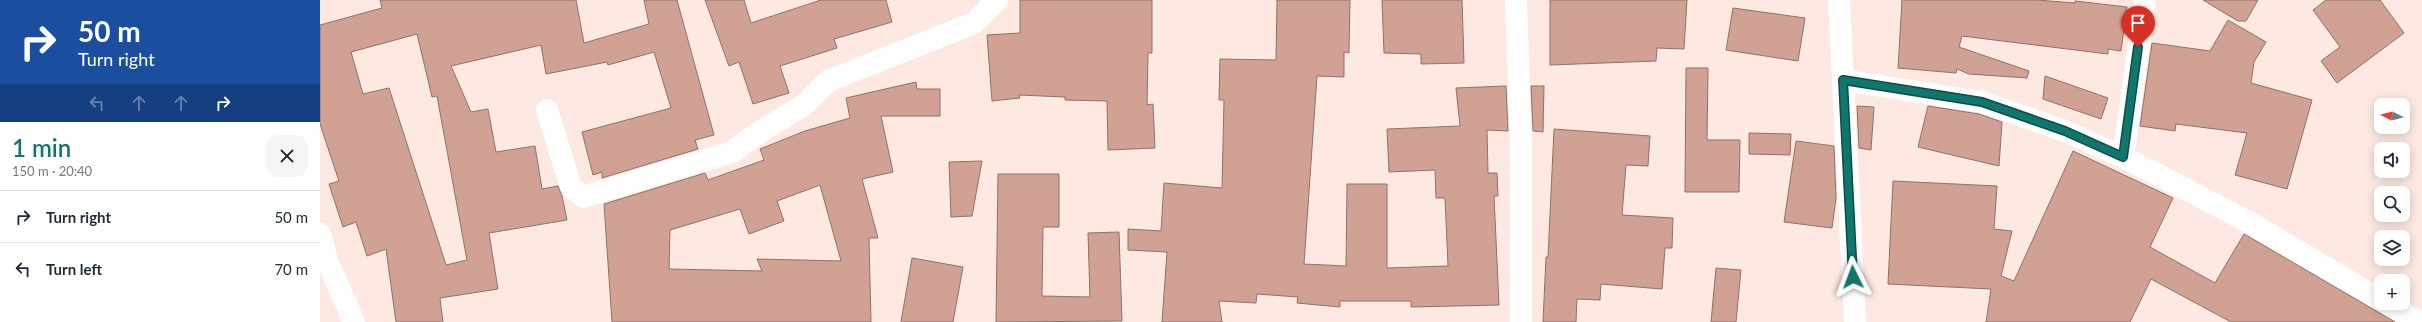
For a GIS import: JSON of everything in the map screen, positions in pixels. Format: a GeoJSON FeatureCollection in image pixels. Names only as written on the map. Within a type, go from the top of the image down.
{"type":"FeatureCollection","features":[{"type":"Feature","properties":{"kind":"street"},"geometry":{"type":"LineString","coordinates":[[547,110],[571,187],[582,197],[732,152],[758,133],[804,105],[828,81],[974,24],[997,0]]}},
{"type":"Feature","properties":{"kind":"street"},"geometry":{"type":"LineString","coordinates":[[1516,0],[1521,148],[1521,322]]}},
{"type":"Feature","properties":{"kind":"street"},"geometry":{"type":"LineString","coordinates":[[1839,0],[1855,322]]}},
{"type":"Feature","properties":{"kind":"street"},"geometry":{"type":"LineString","coordinates":[[2123,157],[2145,0]]}},
{"type":"Feature","properties":{"kind":"street"},"geometry":{"type":"LineString","coordinates":[[1843,80],[1982,102],[2065,131],[2123,157],[2245,220],[2374,296]]}},
{"type":"Feature","properties":{"kind":"street"},"geometry":{"type":"LineString","coordinates":[[320,234],[328,263],[354,322]]}},
{"type":"Feature","properties":{"kind":"street"},"geometry":{"type":"LineString","coordinates":[[2398,310],[2419,322]]}},
{"type":"Feature","properties":{"kind":"building"},"geometry":{"type":"Polygon","coordinates":[[[380,0],[576,0],[584,43],[649,24],[644,0],[677,0],[714,135],[695,140],[698,149],[602,178],[602,172],[593,175],[582,132],[671,108],[654,52],[608,65],[607,62],[546,74],[541,45],[451,66],[471,112],[488,109],[496,152],[535,146],[542,189],[558,186],[562,196],[567,220],[489,233],[498,289],[440,298],[443,322],[396,322],[386,249],[367,256],[356,222],[343,227],[329,184],[339,181],[320,124],[320,25],[382,8],[380,0]],[[417,34],[351,52],[363,94],[389,88],[446,265],[467,260],[437,96],[432,97],[417,34]]]}},
{"type":"Feature","properties":{"kind":"building"},"geometry":{"type":"Polygon","coordinates":[[[705,0],[744,0],[751,23],[821,0],[886,0],[892,22],[834,39],[837,48],[780,66],[789,93],[753,104],[739,62],[729,66],[705,0]]]}},
{"type":"Feature","properties":{"kind":"building"},"geometry":{"type":"Polygon","coordinates":[[[1020,0],[1152,0],[1152,53],[1148,53],[1147,105],[1153,104],[1155,148],[1108,150],[1107,101],[1065,100],[1065,97],[1019,95],[1020,98],[992,101],[987,35],[1020,33],[1020,0]]]}},
{"type":"Feature","properties":{"kind":"building"},"geometry":{"type":"Polygon","coordinates":[[[1277,0],[1350,0],[1349,53],[1344,52],[1344,77],[1317,76],[1304,264],[1346,266],[1347,184],[1387,184],[1387,268],[1448,266],[1445,198],[1436,198],[1435,170],[1389,172],[1387,129],[1460,126],[1456,88],[1506,86],[1508,131],[1487,130],[1488,173],[1497,173],[1498,196],[1494,196],[1499,305],[1411,307],[1411,301],[1340,301],[1340,307],[1297,303],[1298,297],[1257,294],[1256,303],[1219,301],[1222,322],[1162,322],[1167,252],[1128,250],[1128,229],[1161,231],[1164,183],[1222,188],[1224,100],[1219,100],[1220,59],[1276,60],[1277,0]]]}},
{"type":"Feature","properties":{"kind":"building"},"geometry":{"type":"Polygon","coordinates":[[[1382,0],[1462,0],[1464,63],[1421,64],[1421,54],[1384,53],[1382,0]]]}},
{"type":"Feature","properties":{"kind":"building"},"geometry":{"type":"Polygon","coordinates":[[[1550,0],[1687,0],[1684,49],[1657,48],[1656,61],[1550,65],[1550,0]]]}},
{"type":"Feature","properties":{"kind":"building"},"geometry":{"type":"Polygon","coordinates":[[[1902,0],[2037,0],[2075,3],[2075,1],[2127,7],[2121,51],[2108,49],[2108,54],[1962,36],[1959,47],[2029,71],[2027,78],[1969,74],[1957,69],[1956,73],[1898,68],[1902,0]]]}},
{"type":"Feature","properties":{"kind":"building"},"geometry":{"type":"Polygon","coordinates":[[[2203,0],[2258,0],[2246,21],[2238,21],[2203,0]]]}},
{"type":"Feature","properties":{"kind":"building"},"geometry":{"type":"Polygon","coordinates":[[[2326,0],[2380,0],[2404,33],[2337,83],[2321,61],[2340,47],[2313,10],[2326,0]]]}},
{"type":"Feature","properties":{"kind":"building"},"geometry":{"type":"Polygon","coordinates":[[[1733,8],[1805,18],[1798,61],[1726,50],[1733,8]]]}},
{"type":"Feature","properties":{"kind":"building"},"geometry":{"type":"Polygon","coordinates":[[[2228,20],[2266,42],[2254,62],[2251,83],[2312,100],[2287,189],[2235,175],[2247,133],[2176,124],[2175,131],[2140,126],[2152,43],[2210,51],[2228,20]]]}},
{"type":"Feature","properties":{"kind":"building"},"geometry":{"type":"Polygon","coordinates":[[[1686,68],[1708,68],[1707,140],[1740,140],[1739,192],[1685,192],[1686,68]]]}},
{"type":"Feature","properties":{"kind":"building"},"geometry":{"type":"Polygon","coordinates":[[[2045,76],[2108,98],[2101,119],[2043,99],[2045,76]]]}},
{"type":"Feature","properties":{"kind":"building"},"geometry":{"type":"Polygon","coordinates":[[[916,82],[917,89],[940,89],[940,116],[881,116],[893,172],[862,179],[878,238],[869,238],[871,322],[612,322],[604,204],[705,173],[708,180],[764,160],[760,149],[805,131],[850,118],[846,98],[916,82]],[[820,185],[777,201],[784,221],[749,234],[740,209],[670,230],[669,269],[762,271],[757,259],[841,261],[820,185]]]}},
{"type":"Feature","properties":{"kind":"building"},"geometry":{"type":"Polygon","coordinates":[[[1531,86],[1544,86],[1543,132],[1533,131],[1531,86]]]}},
{"type":"Feature","properties":{"kind":"building"},"geometry":{"type":"Polygon","coordinates":[[[1857,106],[1874,107],[1871,150],[1859,148],[1857,106]]]}},
{"type":"Feature","properties":{"kind":"building"},"geometry":{"type":"Polygon","coordinates":[[[1928,106],[1979,114],[2002,122],[1999,166],[1918,147],[1928,106]]]}},
{"type":"Feature","properties":{"kind":"building"},"geometry":{"type":"Polygon","coordinates":[[[1554,129],[1650,136],[1648,166],[1626,165],[1622,215],[1673,218],[1672,248],[1665,248],[1662,289],[1601,284],[1600,300],[1577,299],[1576,322],[1543,322],[1546,257],[1548,257],[1554,129]]]}},
{"type":"Feature","properties":{"kind":"building"},"geometry":{"type":"Polygon","coordinates":[[[1749,133],[1791,134],[1790,155],[1749,154],[1749,133]]]}},
{"type":"Feature","properties":{"kind":"building"},"geometry":{"type":"Polygon","coordinates":[[[1796,141],[1834,146],[1836,198],[1832,228],[1784,222],[1796,141]]]}},
{"type":"Feature","properties":{"kind":"building"},"geometry":{"type":"Polygon","coordinates":[[[2073,151],[2173,198],[2150,247],[2215,283],[2244,234],[2395,322],[2231,322],[2151,279],[2130,322],[1986,322],[1991,289],[1888,284],[1893,181],[1997,186],[1994,229],[2012,231],[2001,276],[2014,281],[2073,151]]]}},
{"type":"Feature","properties":{"kind":"building"},"geometry":{"type":"Polygon","coordinates":[[[982,161],[972,216],[951,217],[949,162],[982,161]]]}},
{"type":"Feature","properties":{"kind":"building"},"geometry":{"type":"Polygon","coordinates":[[[998,174],[1059,174],[1059,227],[1043,227],[1042,296],[1090,297],[1088,233],[1119,232],[1122,321],[996,322],[998,174]]]}},
{"type":"Feature","properties":{"kind":"building"},"geometry":{"type":"Polygon","coordinates":[[[912,258],[963,267],[953,322],[901,322],[912,258]]]}},
{"type":"Feature","properties":{"kind":"building"},"geometry":{"type":"Polygon","coordinates":[[[1716,268],[1741,270],[1736,322],[1711,322],[1716,268]]]}},
{"type":"Feature","properties":{"kind":"route"},"geometry":{"type":"LineString","coordinates":[[1853,277],[1843,80],[1982,102],[2065,131],[2123,157],[2138,47]]}}]}
